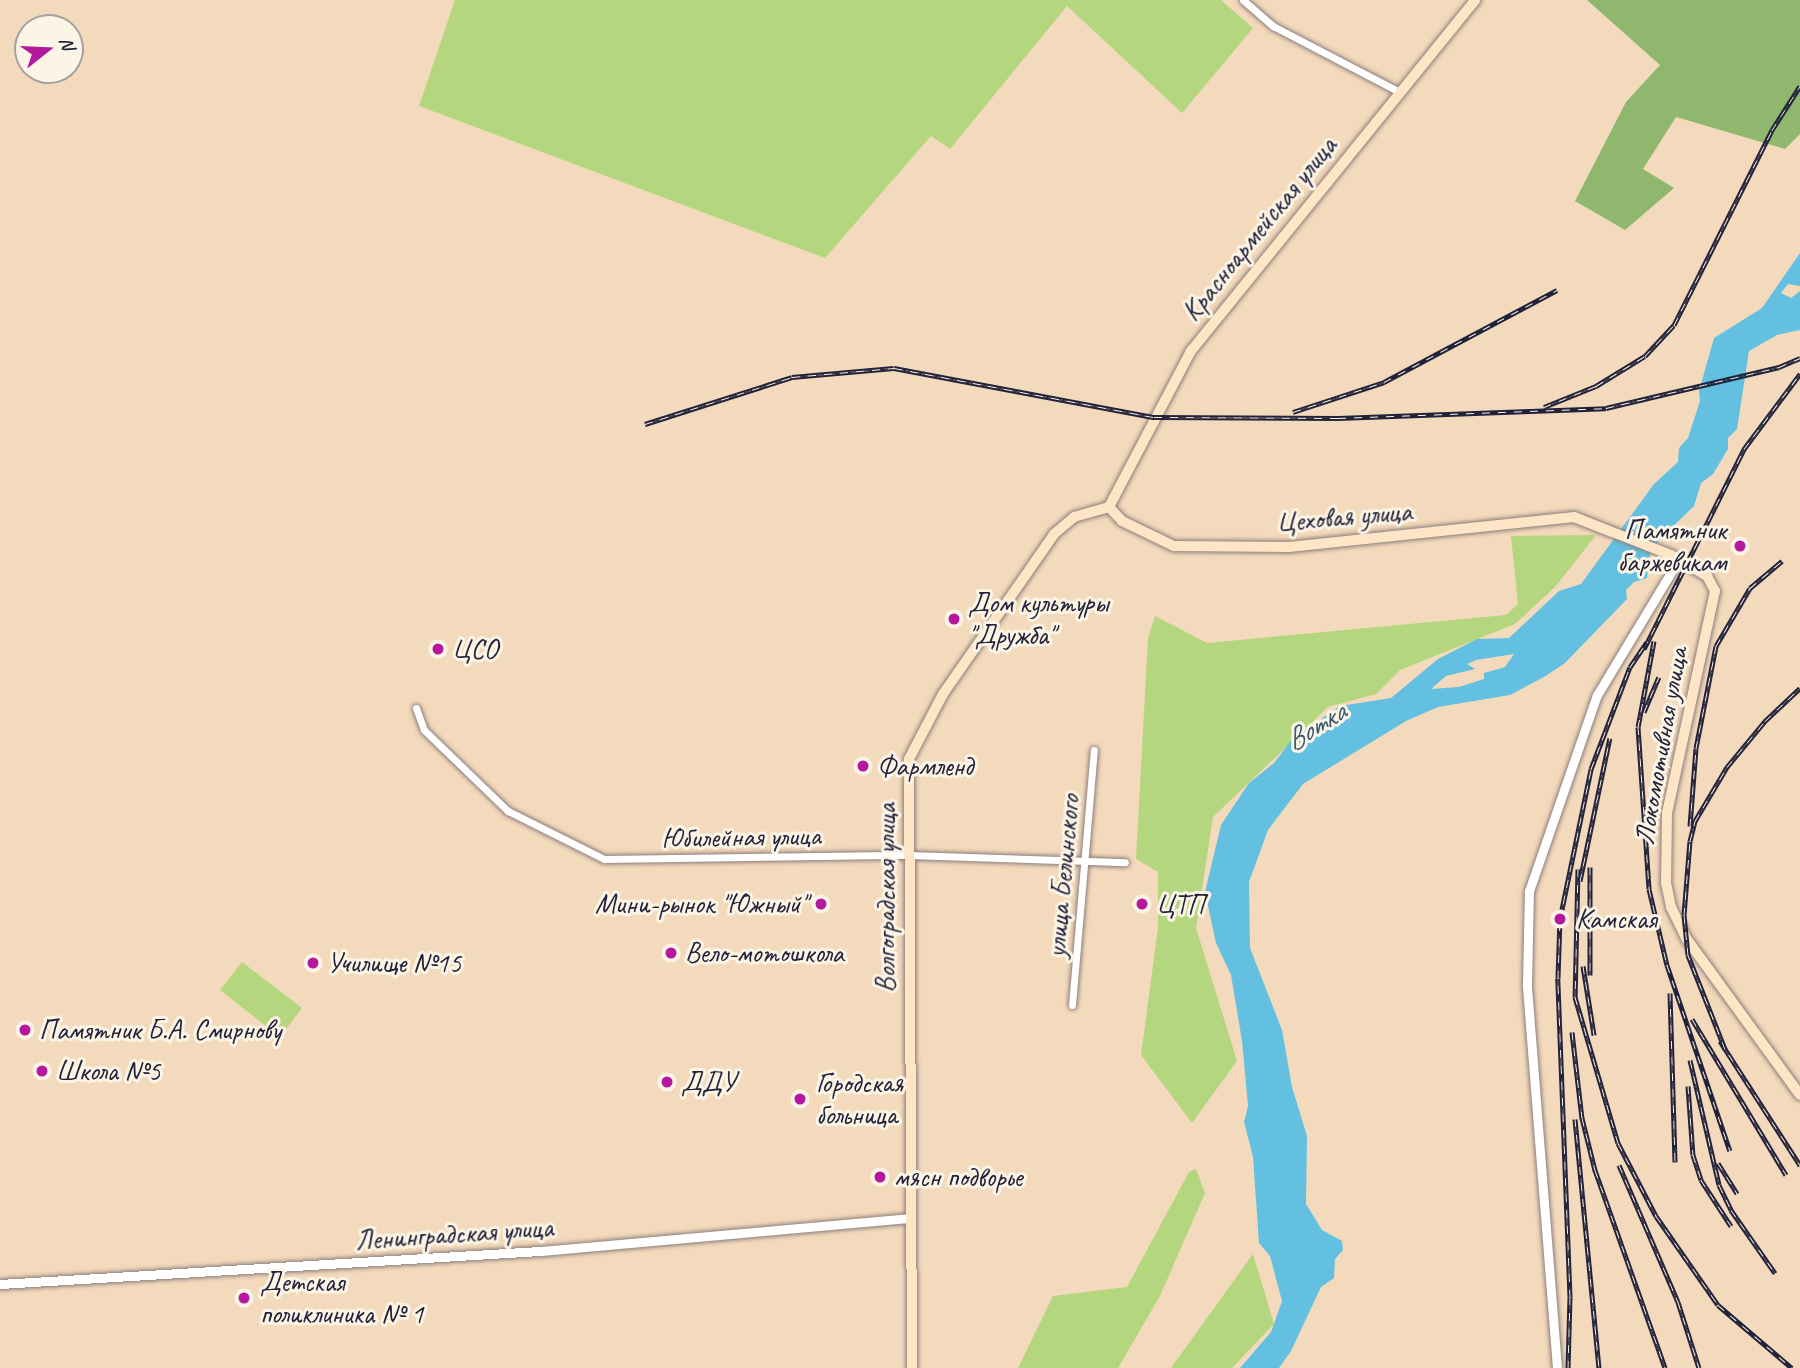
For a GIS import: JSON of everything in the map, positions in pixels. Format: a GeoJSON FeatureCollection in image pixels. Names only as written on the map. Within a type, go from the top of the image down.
{"type":"FeatureCollection","features":[{"type":"Feature","properties":{"kind":"main road","name":"Красноармейская улица"},"geometry":{"type":"LineString","coordinates":[[1110,507],[1191,351],[1475,0]]}},
{"type":"Feature","properties":{"kind":"main road","name":"Цеховая улица"},"geometry":{"type":"LineString","coordinates":[[1110,507],[1122,521],[1174,546],[1289,547],[1574,517],[1594,522],[1675,557]]}},
{"type":"Feature","properties":{"kind":"main road","name":"Волгоградская улица"},"geometry":{"type":"LineString","coordinates":[[912,1368],[909,759],[943,694],[1054,534],[1074,517],[1110,507]]}},
{"type":"Feature","properties":{"kind":"main road","name":"Локомотивная улица"},"geometry":{"type":"LineString","coordinates":[[1675,557],[1707,576],[1714,591],[1667,813],[1663,850],[1671,907],[1710,974],[1800,1095]]}},
{"type":"Feature","properties":{"kind":"street"},"geometry":{"type":"LineString","coordinates":[[1243,0],[1273,26],[1400,92]]}},
{"type":"Feature","properties":{"kind":"street"},"geometry":{"type":"LineString","coordinates":[[1557,1368],[1527,984],[1529,891],[1597,695],[1675,557]]}},
{"type":"Feature","properties":{"kind":"street","name":"Юбилейная улица"},"geometry":{"type":"LineString","coordinates":[[416,708],[424,730],[508,811],[604,859],[909,855],[1125,862]]}},
{"type":"Feature","properties":{"kind":"street","name":"улица Белинского"},"geometry":{"type":"LineString","coordinates":[[1072,1005],[1087,861],[1094,750]]}},
{"type":"Feature","properties":{"kind":"street","name":"Ленинградская улица"},"geometry":{"type":"LineString","coordinates":[[0,1284],[528,1252],[910,1218]]}},
{"type":"Feature","properties":{"kind":"green space"},"geometry":{"type":"Polygon","coordinates":[[[455,0],[1221,0],[1253,28],[1182,113],[1067,6],[950,149],[931,136],[825,258],[419,106],[455,0]]]}},
{"type":"Feature","properties":{"kind":"green space"},"geometry":{"type":"Polygon","coordinates":[[[1587,0],[1800,0],[1800,134],[1785,149],[1676,117],[1643,169],[1674,188],[1625,230],[1575,201],[1626,102],[1660,65],[1587,0]]]}},
{"type":"Feature","properties":{"kind":"green space"},"geometry":{"type":"Polygon","coordinates":[[[1596,535],[1556,586],[1515,624],[1400,670],[1376,694],[1328,707],[1213,817],[1196,928],[1237,1061],[1192,1123],[1141,1055],[1158,928],[1158,872],[1136,859],[1148,638],[1155,616],[1207,643],[1506,615],[1518,604],[1511,536],[1596,535]]]}},
{"type":"Feature","properties":{"kind":"green space"},"geometry":{"type":"Polygon","coordinates":[[[242,962],[302,1008],[280,1037],[220,990],[242,962]]]}},
{"type":"Feature","properties":{"kind":"green space"},"geometry":{"type":"Polygon","coordinates":[[[1196,1169],[1205,1193],[1160,1296],[1118,1368],[1018,1368],[1053,1296],[1127,1287],[1189,1172],[1196,1169]]]}},
{"type":"Feature","properties":{"kind":"green space"},"geometry":{"type":"Polygon","coordinates":[[[1253,1254],[1274,1324],[1232,1368],[1171,1368],[1253,1254]]]}},
{"type":"Feature","properties":{"kind":"water","name":"Вотка"},"geometry":{"type":"Polygon","coordinates":[[[1800,253],[1800,286],[1788,284],[1781,293],[1791,298],[1800,291],[1800,330],[1777,335],[1749,351],[1737,429],[1728,438],[1728,449],[1713,474],[1701,483],[1694,506],[1659,540],[1650,555],[1647,578],[1634,582],[1626,590],[1627,599],[1565,663],[1544,677],[1510,695],[1438,707],[1406,721],[1303,784],[1268,830],[1249,882],[1250,948],[1282,1030],[1292,1087],[1307,1136],[1306,1204],[1322,1230],[1342,1241],[1343,1250],[1335,1259],[1334,1278],[1321,1287],[1291,1351],[1279,1368],[1240,1368],[1271,1332],[1282,1301],[1270,1256],[1259,1243],[1253,1157],[1244,1122],[1248,1106],[1242,1041],[1231,975],[1216,943],[1205,892],[1221,825],[1249,783],[1274,763],[1293,738],[1340,706],[1391,698],[1438,659],[1477,639],[1509,638],[1559,591],[1581,584],[1654,484],[1678,462],[1679,448],[1688,438],[1700,401],[1699,391],[1714,338],[1762,308],[1800,253]],[[1514,654],[1476,660],[1467,664],[1475,669],[1446,676],[1431,689],[1459,687],[1484,679],[1484,673],[1505,667],[1514,654]]]}},
{"type":"Feature","properties":{"kind":"railway"},"geometry":{"type":"LineString","coordinates":[[1544,407],[1596,386],[1645,356],[1674,325],[1772,130],[1800,86]]}},
{"type":"Feature","properties":{"kind":"railway"},"geometry":{"type":"LineString","coordinates":[[1293,412],[1384,382],[1557,290]]}},
{"type":"Feature","properties":{"kind":"railway"},"geometry":{"type":"LineString","coordinates":[[645,424],[792,377],[894,368],[1154,417],[1338,418],[1606,408],[1779,367],[1800,358]]}},
{"type":"Feature","properties":{"kind":"railway"},"geometry":{"type":"LineString","coordinates":[[1644,649],[1744,449],[1800,374]]}},
{"type":"Feature","properties":{"kind":"railway"},"geometry":{"type":"LineString","coordinates":[[1690,826],[1696,748],[1716,646],[1750,588],[1782,561]]}},
{"type":"Feature","properties":{"kind":"railway"},"geometry":{"type":"LineString","coordinates":[[1654,641],[1638,727],[1649,889],[1667,965],[1730,1151]]}},
{"type":"Feature","properties":{"kind":"railway"},"geometry":{"type":"LineString","coordinates":[[1568,1368],[1570,1297],[1558,978],[1560,919],[1591,769],[1630,667],[1647,642]]}},
{"type":"Feature","properties":{"kind":"railway"},"geometry":{"type":"LineString","coordinates":[[1644,712],[1659,677]]}},
{"type":"Feature","properties":{"kind":"railway"},"geometry":{"type":"LineString","coordinates":[[1725,1049],[1688,955],[1684,915],[1690,841],[1695,821],[1727,767],[1765,721],[1800,688]]}},
{"type":"Feature","properties":{"kind":"railway"},"geometry":{"type":"LineString","coordinates":[[1580,881],[1610,738]]}},
{"type":"Feature","properties":{"kind":"railway"},"geometry":{"type":"LineString","coordinates":[[1590,867],[1590,975]]}},
{"type":"Feature","properties":{"kind":"railway"},"geometry":{"type":"LineString","coordinates":[[1578,869],[1575,997],[1618,1143],[1656,1216],[1718,1305],[1792,1368]]}},
{"type":"Feature","properties":{"kind":"railway"},"geometry":{"type":"LineString","coordinates":[[1583,966],[1594,1035]]}},
{"type":"Feature","properties":{"kind":"railway"},"geometry":{"type":"LineString","coordinates":[[1670,993],[1675,1162]]}},
{"type":"Feature","properties":{"kind":"railway"},"geometry":{"type":"LineString","coordinates":[[1692,1019],[1786,1175]]}},
{"type":"Feature","properties":{"kind":"railway"},"geometry":{"type":"LineString","coordinates":[[1572,1032],[1582,1118],[1595,1170],[1665,1368]]}},
{"type":"Feature","properties":{"kind":"railway"},"geometry":{"type":"LineString","coordinates":[[1720,1041],[1800,1165]]}},
{"type":"Feature","properties":{"kind":"railway"},"geometry":{"type":"LineString","coordinates":[[1690,1060],[1719,1185],[1731,1210],[1775,1273]]}},
{"type":"Feature","properties":{"kind":"railway"},"geometry":{"type":"LineString","coordinates":[[1688,1086],[1693,1155],[1701,1180],[1731,1226]]}},
{"type":"Feature","properties":{"kind":"railway"},"geometry":{"type":"LineString","coordinates":[[1575,1119],[1599,1368]]}},
{"type":"Feature","properties":{"kind":"railway"},"geometry":{"type":"LineString","coordinates":[[1718,1163],[1737,1194]]}},
{"type":"Feature","properties":{"kind":"railway"},"geometry":{"type":"LineString","coordinates":[[1619,1165],[1678,1302],[1699,1368]]}},
{"type":"Feature","properties":{"kind":"place","name":"Памятник баржевикам"},"geometry":{"type":"Point","coordinates":[1740,546]}},
{"type":"Feature","properties":{"kind":"place","name":"Дом культуры \"Дружба\""},"geometry":{"type":"Point","coordinates":[954,619]}},
{"type":"Feature","properties":{"kind":"place","name":"ЦСО"},"geometry":{"type":"Point","coordinates":[438,649]}},
{"type":"Feature","properties":{"kind":"place","name":"Фармленд"},"geometry":{"type":"Point","coordinates":[863,766]}},
{"type":"Feature","properties":{"kind":"place","name":"Мини-рынок \"Южный\""},"geometry":{"type":"Point","coordinates":[821,904]}},
{"type":"Feature","properties":{"kind":"place","name":"ЦТП"},"geometry":{"type":"Point","coordinates":[1142,904]}},
{"type":"Feature","properties":{"kind":"place","name":"Камская"},"geometry":{"type":"Point","coordinates":[1560,919]}},
{"type":"Feature","properties":{"kind":"place","name":"Вело-мотошкола"},"geometry":{"type":"Point","coordinates":[671,953]}},
{"type":"Feature","properties":{"kind":"place","name":"Училище №15"},"geometry":{"type":"Point","coordinates":[313,963]}},
{"type":"Feature","properties":{"kind":"place","name":"Памятник Б.А. Смирнову"},"geometry":{"type":"Point","coordinates":[25,1030]}},
{"type":"Feature","properties":{"kind":"place","name":"Школа №5"},"geometry":{"type":"Point","coordinates":[42,1071]}},
{"type":"Feature","properties":{"kind":"place","name":"ДДУ"},"geometry":{"type":"Point","coordinates":[667,1082]}},
{"type":"Feature","properties":{"kind":"place","name":"Городская больница"},"geometry":{"type":"Point","coordinates":[800,1099]}},
{"type":"Feature","properties":{"kind":"place","name":"мясн подворье"},"geometry":{"type":"Point","coordinates":[880,1177]}},
{"type":"Feature","properties":{"kind":"place","name":"Детская поликлиника № 1"},"geometry":{"type":"Point","coordinates":[244,1298]}}]}
